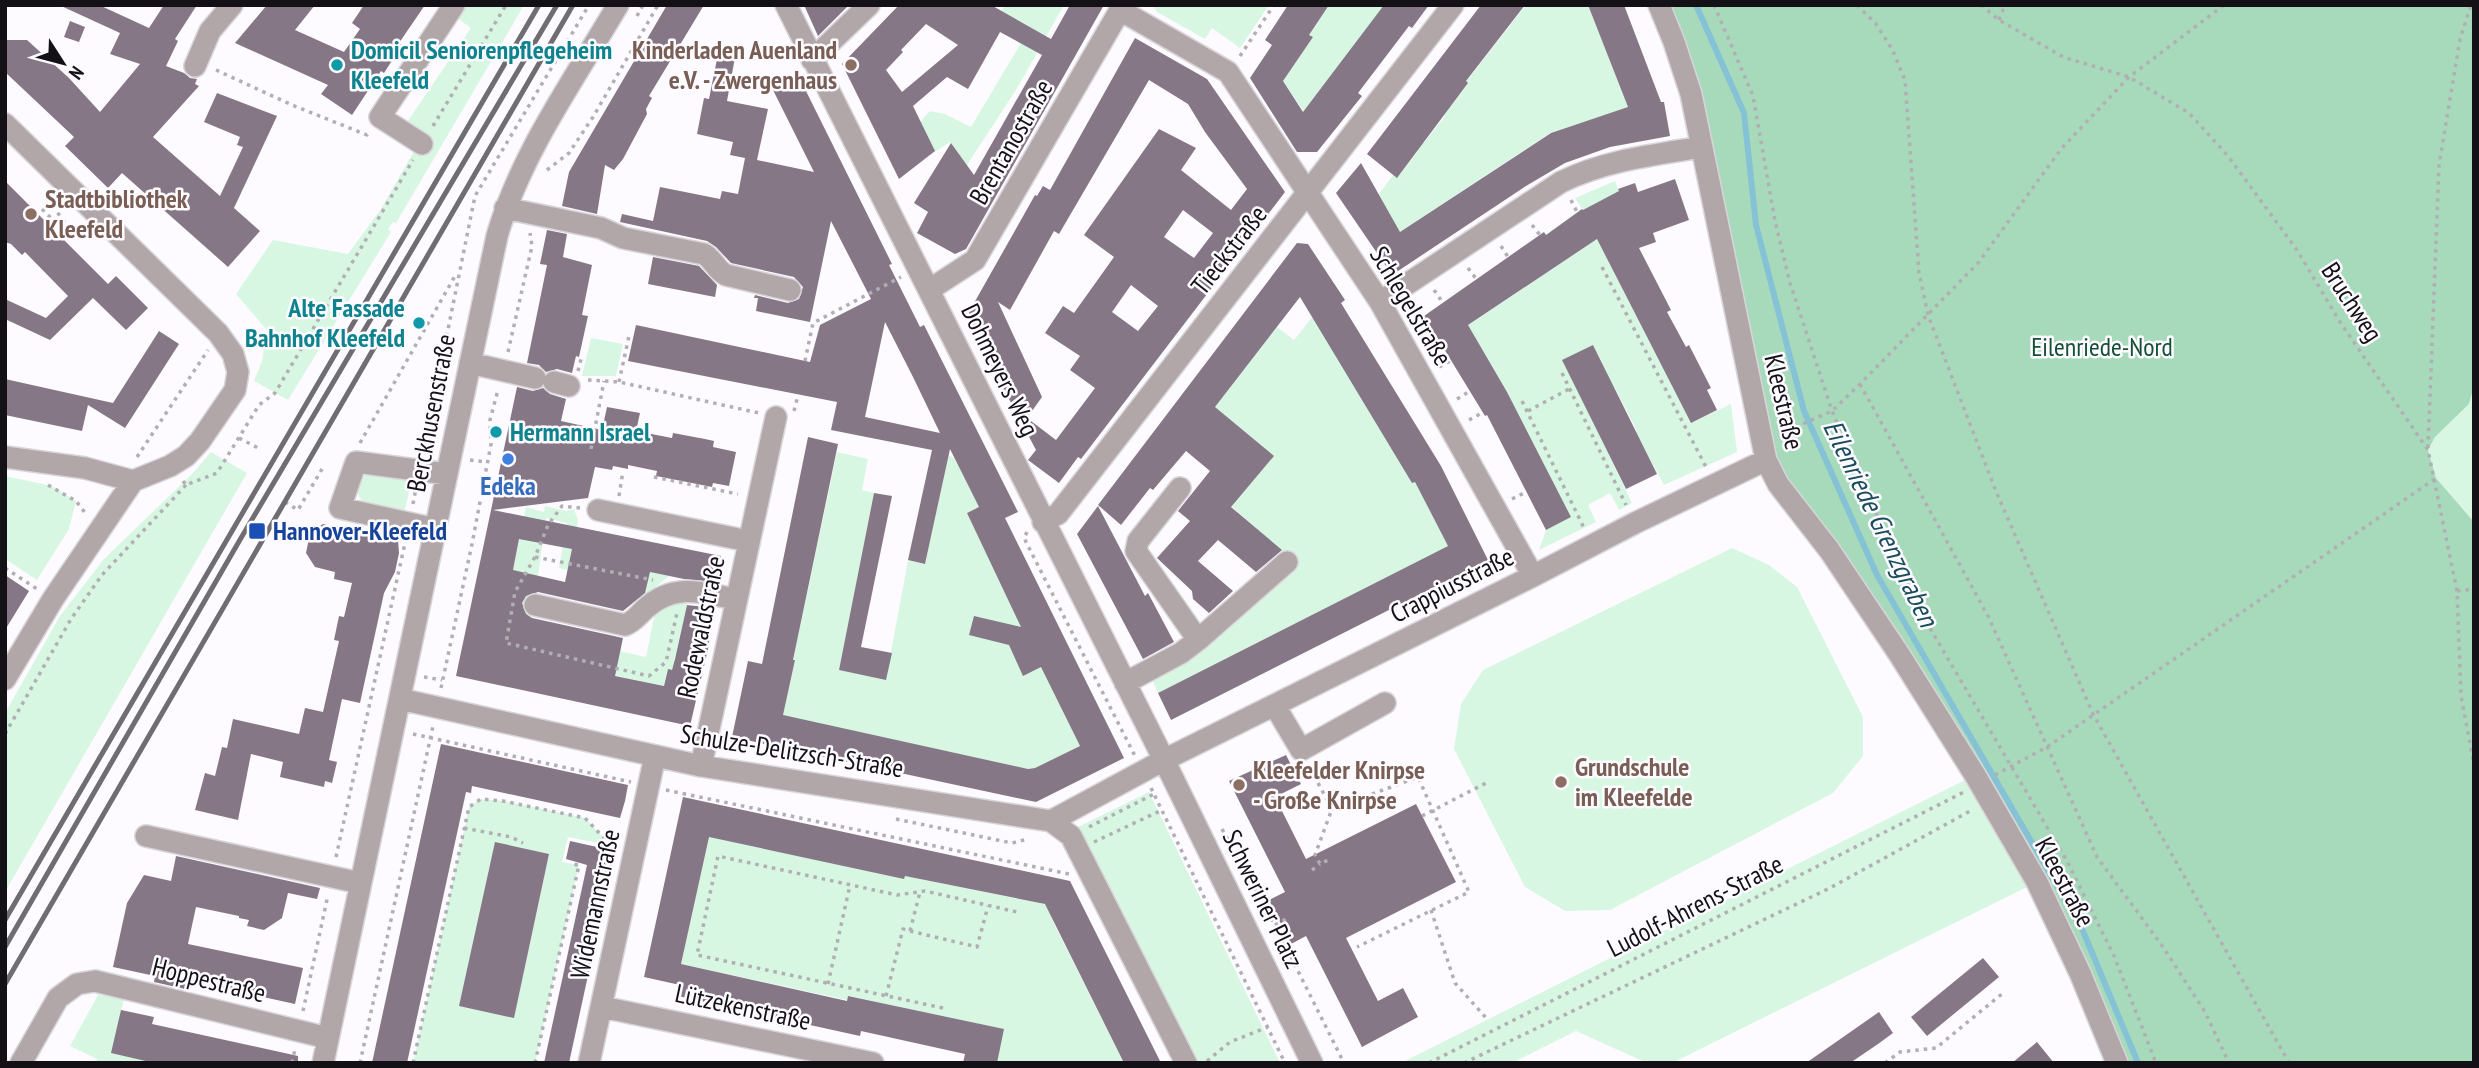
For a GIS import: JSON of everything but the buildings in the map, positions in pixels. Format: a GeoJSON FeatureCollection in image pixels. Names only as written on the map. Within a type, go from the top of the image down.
{"type":"FeatureCollection","features":[{"type":"Feature","properties":{"kind":"street"},"geometry":{"type":"LineString","coordinates":[[196,64],[210,31],[232,5]]}},
{"type":"Feature","properties":{"kind":"street"},"geometry":{"type":"LineString","coordinates":[[422,144],[380,117],[454,5]]}},
{"type":"Feature","properties":{"kind":"street","name":"Berckhusenstraße"},"geometry":{"type":"LineString","coordinates":[[323,1063],[490,261],[505,208],[528,157],[618,5]]}},
{"type":"Feature","properties":{"kind":"street","name":"Dohmeyers Weg"},"geometry":{"type":"LineString","coordinates":[[786,5],[1164,760]]}},
{"type":"Feature","properties":{"kind":"street"},"geometry":{"type":"LineString","coordinates":[[812,60],[869,5]]}},
{"type":"Feature","properties":{"kind":"street","name":"Tieckstraße"},"geometry":{"type":"LineString","coordinates":[[1043,522],[1058,514],[1453,5]]}},
{"type":"Feature","properties":{"kind":"street","name":"Kleestraße"},"geometry":{"type":"LineString","coordinates":[[1658,5],[1674,42],[1691,94],[1766,460],[1778,484],[1830,551],[1906,665],[2037,882],[2080,973],[2117,1063]]}},
{"type":"Feature","properties":{"kind":"street"},"geometry":{"type":"LineString","coordinates":[[1121,8],[1228,72]]}},
{"type":"Feature","properties":{"kind":"street","name":"Brentanostraße"},"geometry":{"type":"LineString","coordinates":[[929,290],[975,260],[1121,8]]}},
{"type":"Feature","properties":{"kind":"street","name":"Schlegelstraße"},"geometry":{"type":"LineString","coordinates":[[1228,72],[1380,302],[1533,576]]}},
{"type":"Feature","properties":{"kind":"street"},"geometry":{"type":"LineString","coordinates":[[5,124],[218,333],[233,354],[238,372],[235,390],[200,441],[186,456],[170,466],[128,479],[85,468],[5,457]]}},
{"type":"Feature","properties":{"kind":"street"},"geometry":{"type":"LineString","coordinates":[[1380,302],[1561,183],[1588,169],[1623,160],[1702,147]]}},
{"type":"Feature","properties":{"kind":"street"},"geometry":{"type":"LineString","coordinates":[[505,208],[601,228],[623,238],[704,254],[726,275],[790,290]]}},
{"type":"Feature","properties":{"kind":"street"},"geometry":{"type":"LineString","coordinates":[[470,363],[559,382]]}},
{"type":"Feature","properties":{"kind":"street","name":"Rodewaldstraße"},"geometry":{"type":"LineString","coordinates":[[701,766],[776,417]]}},
{"type":"Feature","properties":{"kind":"street","name":"Crappiusstraße"},"geometry":{"type":"LineString","coordinates":[[1164,760],[1766,460]]}},
{"type":"Feature","properties":{"kind":"street"},"geometry":{"type":"LineString","coordinates":[[436,528],[340,508],[356,462],[447,474]]}},
{"type":"Feature","properties":{"kind":"street"},"geometry":{"type":"LineString","coordinates":[[5,679],[53,599],[99,531],[128,479]]}},
{"type":"Feature","properties":{"kind":"street"},"geometry":{"type":"LineString","coordinates":[[1180,488],[1138,541],[1136,551],[1198,640]]}},
{"type":"Feature","properties":{"kind":"street","name":"Rodewaldstraße"},"geometry":{"type":"LineString","coordinates":[[598,509],[748,541]]}},
{"type":"Feature","properties":{"kind":"street"},"geometry":{"type":"LineString","coordinates":[[1125,683],[1181,653],[1287,562]]}},
{"type":"Feature","properties":{"kind":"street"},"geometry":{"type":"LineString","coordinates":[[535,605],[625,625],[662,597],[684,590],[736,599]]}},
{"type":"Feature","properties":{"kind":"street","name":"Schulze-Delitzsch-Straße"},"geometry":{"type":"LineString","coordinates":[[400,699],[701,766],[1051,821]]}},
{"type":"Feature","properties":{"kind":"street"},"geometry":{"type":"LineString","coordinates":[[1275,706],[1301,750],[1385,703]]}},
{"type":"Feature","properties":{"kind":"street","name":"Widemannstraße"},"geometry":{"type":"LineString","coordinates":[[589,1063],[655,757]]}},
{"type":"Feature","properties":{"kind":"street"},"geometry":{"type":"LineString","coordinates":[[1164,760],[1051,821],[1075,843],[1186,1063]]}},
{"type":"Feature","properties":{"kind":"street","name":"Schweriner Platz"},"geometry":{"type":"LineString","coordinates":[[1164,760],[1312,1063]]}},
{"type":"Feature","properties":{"kind":"street"},"geometry":{"type":"LineString","coordinates":[[146,836],[360,883]]}},
{"type":"Feature","properties":{"kind":"street","name":"Hoppestraße"},"geometry":{"type":"LineString","coordinates":[[21,1063],[58,998],[77,984],[95,981],[328,1038]]}},
{"type":"Feature","properties":{"kind":"street","name":"Lützekenstraße"},"geometry":{"type":"LineString","coordinates":[[602,1007],[873,1063]]}},
{"type":"Feature","properties":{"kind":"path"},"geometry":{"type":"LineString","coordinates":[[5,734],[71,619],[102,575],[186,485],[217,473],[259,405],[275,393],[506,5]]}},
{"type":"Feature","properties":{"kind":"path"},"geometry":{"type":"LineString","coordinates":[[541,180],[547,170],[569,153],[658,5]]}},
{"type":"Feature","properties":{"kind":"path"},"geometry":{"type":"LineString","coordinates":[[1228,72],[1274,5]]}},
{"type":"Feature","properties":{"kind":"path"},"geometry":{"type":"LineString","coordinates":[[1714,5],[1753,96],[1775,221],[1790,283],[1832,411],[1914,601],[2073,873],[2114,956],[2156,1063]]}},
{"type":"Feature","properties":{"kind":"path"},"geometry":{"type":"LineString","coordinates":[[1857,5],[1876,24],[1892,49],[1905,80],[1919,273],[1928,316],[1995,489],[2093,714],[2289,1063]]}},
{"type":"Feature","properties":{"kind":"path","name":"Bruchweg"},"geometry":{"type":"LineString","coordinates":[[1981,5],[1999,20],[2063,57],[2129,77],[2189,113],[2228,156],[2297,250],[2340,322],[2428,450],[2457,591],[2461,696],[2474,765]]}},
{"type":"Feature","properties":{"kind":"path"},"geometry":{"type":"LineString","coordinates":[[1999,20],[2005,5]]}},
{"type":"Feature","properties":{"kind":"path"},"geometry":{"type":"LineString","coordinates":[[1798,426],[1832,411],[1928,316],[1979,262],[2061,149],[2129,77],[2224,5]]}},
{"type":"Feature","properties":{"kind":"path"},"geometry":{"type":"LineString","coordinates":[[2428,450],[2440,165],[2460,39],[2471,5]]}},
{"type":"Feature","properties":{"kind":"path"},"geometry":{"type":"LineString","coordinates":[[196,64],[367,135],[380,117]]}},
{"type":"Feature","properties":{"kind":"path"},"geometry":{"type":"LineString","coordinates":[[42,209],[61,229],[65,223],[47,198]]}},
{"type":"Feature","properties":{"kind":"path"},"geometry":{"type":"LineString","coordinates":[[360,1063],[472,544],[491,444],[490,419],[532,246],[528,214]]}},
{"type":"Feature","properties":{"kind":"path"},"geometry":{"type":"LineString","coordinates":[[1602,267],[1715,484]]}},
{"type":"Feature","properties":{"kind":"path"},"geometry":{"type":"LineString","coordinates":[[806,361],[813,323],[918,269]]}},
{"type":"Feature","properties":{"kind":"path"},"geometry":{"type":"LineString","coordinates":[[356,462],[361,440],[458,272]]}},
{"type":"Feature","properties":{"kind":"path"},"geometry":{"type":"LineString","coordinates":[[128,479],[218,333]]}},
{"type":"Feature","properties":{"kind":"path"},"geometry":{"type":"LineString","coordinates":[[619,382],[629,337]]}},
{"type":"Feature","properties":{"kind":"path"},"geometry":{"type":"LineString","coordinates":[[1562,373],[1635,523]]}},
{"type":"Feature","properties":{"kind":"path"},"geometry":{"type":"LineString","coordinates":[[591,449],[604,381]]}},
{"type":"Feature","properties":{"kind":"path"},"geometry":{"type":"LineString","coordinates":[[559,382],[619,382],[776,417]]}},
{"type":"Feature","properties":{"kind":"path"},"geometry":{"type":"LineString","coordinates":[[1860,384],[1988,616],[2097,857],[2191,990],[2229,1063]]}},
{"type":"Feature","properties":{"kind":"path"},"geometry":{"type":"LineString","coordinates":[[1527,411],[1569,389]]}},
{"type":"Feature","properties":{"kind":"path"},"geometry":{"type":"LineString","coordinates":[[1522,401],[1592,545]]}},
{"type":"Feature","properties":{"kind":"path"},"geometry":{"type":"LineString","coordinates":[[239,438],[260,449]]}},
{"type":"Feature","properties":{"kind":"path"},"geometry":{"type":"LineString","coordinates":[[170,466],[186,485]]}},
{"type":"Feature","properties":{"kind":"path"},"geometry":{"type":"LineString","coordinates":[[285,502],[298,510],[322,469],[318,475],[311,471]]}},
{"type":"Feature","properties":{"kind":"path"},"geometry":{"type":"LineString","coordinates":[[654,477],[758,498]]}},
{"type":"Feature","properties":{"kind":"path"},"geometry":{"type":"LineString","coordinates":[[2002,771],[2047,747],[2435,478]]}},
{"type":"Feature","properties":{"kind":"path"},"geometry":{"type":"LineString","coordinates":[[43,484],[52,486],[76,501],[99,531]]}},
{"type":"Feature","properties":{"kind":"path"},"geometry":{"type":"LineString","coordinates":[[535,557],[661,582],[684,590],[666,662],[649,676],[506,643],[515,592],[535,557],[548,525],[562,506],[598,509]]}},
{"type":"Feature","properties":{"kind":"path"},"geometry":{"type":"LineString","coordinates":[[5,568],[53,599]]}},
{"type":"Feature","properties":{"kind":"path"},"geometry":{"type":"LineString","coordinates":[[2457,591],[2474,589]]}},
{"type":"Feature","properties":{"kind":"path"},"geometry":{"type":"LineString","coordinates":[[394,730],[1093,879]]}},
{"type":"Feature","properties":{"kind":"path"},"geometry":{"type":"LineString","coordinates":[[1301,750],[1332,809],[1315,855],[1320,864]]}},
{"type":"Feature","properties":{"kind":"path"},"geometry":{"type":"LineString","coordinates":[[1332,809],[1418,777],[1469,892],[1357,947]]}},
{"type":"Feature","properties":{"kind":"path"},"geometry":{"type":"LineString","coordinates":[[1422,816],[1486,783]]}},
{"type":"Feature","properties":{"kind":"path","name":"Ludolf-Ahrens-Straße"},"geometry":{"type":"LineString","coordinates":[[1429,1063],[1984,792]]}},
{"type":"Feature","properties":{"kind":"path","name":"Ludolf-Ahrens-Straße"},"geometry":{"type":"LineString","coordinates":[[1464,1063],[1828,889],[1984,792]]}},
{"type":"Feature","properties":{"kind":"path"},"geometry":{"type":"LineString","coordinates":[[1075,843],[1154,794]]}},
{"type":"Feature","properties":{"kind":"path"},"geometry":{"type":"LineString","coordinates":[[414,1063],[469,807],[481,799],[503,801],[585,818],[604,838]]}},
{"type":"Feature","properties":{"kind":"path"},"geometry":{"type":"LineString","coordinates":[[1075,843],[1162,810]]}},
{"type":"Feature","properties":{"kind":"path"},"geometry":{"type":"LineString","coordinates":[[464,828],[511,837],[523,843]]}},
{"type":"Feature","properties":{"kind":"path"},"geometry":{"type":"LineString","coordinates":[[943,1008],[697,955],[718,856],[897,895],[925,891],[1017,912]]}},
{"type":"Feature","properties":{"kind":"path"},"geometry":{"type":"LineString","coordinates":[[1312,870],[1328,860]]}},
{"type":"Feature","properties":{"kind":"path"},"geometry":{"type":"LineString","coordinates":[[536,1063],[579,865],[571,864]]}},
{"type":"Feature","properties":{"kind":"path"},"geometry":{"type":"LineString","coordinates":[[828,984],[850,885]]}},
{"type":"Feature","properties":{"kind":"path"},"geometry":{"type":"LineString","coordinates":[[910,931],[920,892]]}},
{"type":"Feature","properties":{"kind":"path"},"geometry":{"type":"LineString","coordinates":[[886,996],[903,929],[977,947],[988,906]]}},
{"type":"Feature","properties":{"kind":"path"},"geometry":{"type":"LineString","coordinates":[[1431,911],[1455,983],[1487,1019]]}},
{"type":"Feature","properties":{"kind":"path"},"geometry":{"type":"LineString","coordinates":[[1885,1063],[1900,1052],[1936,1048],[2003,993]]}},
{"type":"Feature","properties":{"kind":"path"},"geometry":{"type":"LineString","coordinates":[[1205,1063],[1230,1042],[1268,1027]]}},
{"type":"Feature","properties":{"kind":"green space"},"geometry":{"type":"Polygon","coordinates":[[[454,5],[524,5],[501,45],[498,43],[493,51],[496,53],[396,223],[393,222],[388,229],[391,232],[288,400],[254,381],[262,361],[267,330],[236,294],[273,240],[348,254],[381,209],[422,137],[405,125],[471,28],[449,12],[454,5]]]}},
{"type":"Feature","properties":{"kind":"green space"},"geometry":{"type":"Polygon","coordinates":[[[1006,5],[1064,5],[1016,90],[967,165],[951,215],[959,154],[950,142],[930,155],[924,143],[920,122],[930,111],[945,114],[971,127],[1021,43],[1001,11],[1006,5]]]}},
{"type":"Feature","properties":{"kind":"green space"},"geometry":{"type":"Polygon","coordinates":[[[1152,5],[1269,5],[1240,48],[1212,28],[1205,39],[1157,12],[1152,5]]]}},
{"type":"Feature","properties":{"kind":"green space"},"geometry":{"type":"Polygon","coordinates":[[[1329,5],[1384,5],[1311,122],[1283,81],[1313,37],[1309,35],[1329,5]]]}},
{"type":"Feature","properties":{"kind":"green space"},"geometry":{"type":"Polygon","coordinates":[[[1526,5],[1588,5],[1629,110],[1550,133],[1400,232],[1378,195],[1393,175],[1398,177],[1418,151],[1415,148],[1421,140],[1424,143],[1445,116],[1441,113],[1451,106],[1468,84],[1466,81],[1526,5]]]}},
{"type":"Feature","properties":{"kind":"green space","name":"Eilenriede-Nord"},"geometry":{"type":"Polygon","coordinates":[[[1659,5],[2474,5],[2474,386],[2469,404],[2435,437],[2428,450],[2436,478],[2474,522],[2474,1063],[2117,1063],[2037,882],[1778,484],[1702,147],[1659,5]]]}},
{"type":"Feature","properties":{"kind":"green space"},"geometry":{"type":"Polygon","coordinates":[[[1615,181],[1638,245],[1609,263],[1691,423],[1731,404],[1737,452],[1664,485],[1633,434],[1637,431],[1615,388],[1611,390],[1605,368],[1593,345],[1563,361],[1632,503],[1619,510],[1610,493],[1588,505],[1596,522],[1539,550],[1546,530],[1571,517],[1507,392],[1468,325],[1592,242],[1611,233],[1583,210],[1575,198],[1615,181]]]}},
{"type":"Feature","properties":{"kind":"green space"},"geometry":{"type":"Polygon","coordinates":[[[1312,317],[1415,482],[1448,546],[1158,693],[1153,682],[1157,677],[1202,651],[1298,568],[1229,504],[1220,480],[1215,407],[1277,327],[1294,340],[1312,317]]]}},
{"type":"Feature","properties":{"kind":"green space"},"geometry":{"type":"Polygon","coordinates":[[[591,338],[623,344],[616,376],[582,376],[591,338]]]}},
{"type":"Feature","properties":{"kind":"green space"},"geometry":{"type":"Polygon","coordinates":[[[2474,386],[2474,522],[2436,478],[2428,450],[2435,437],[2469,404],[2474,386]]]}},
{"type":"Feature","properties":{"kind":"green space"},"geometry":{"type":"Polygon","coordinates":[[[211,452],[247,473],[5,892],[5,713],[60,616],[104,559],[194,472],[211,452]]]}},
{"type":"Feature","properties":{"kind":"green space"},"geometry":{"type":"Polygon","coordinates":[[[837,452],[868,459],[862,490],[874,493],[839,670],[886,679],[908,560],[925,564],[944,476],[942,452],[954,458],[980,507],[967,513],[1080,746],[1028,769],[769,713],[789,688],[837,452]]]}},
{"type":"Feature","properties":{"kind":"green space"},"geometry":{"type":"Polygon","coordinates":[[[373,472],[412,480],[404,513],[375,507],[362,500],[358,494],[360,481],[373,472]]]}},
{"type":"Feature","properties":{"kind":"green space"},"geometry":{"type":"Polygon","coordinates":[[[5,476],[52,486],[76,501],[69,529],[37,580],[5,559],[5,476]]]}},
{"type":"Feature","properties":{"kind":"green space"},"geometry":{"type":"Polygon","coordinates":[[[545,506],[566,511],[574,509],[578,520],[571,556],[669,576],[641,599],[632,596],[633,585],[559,568],[567,523],[546,518],[527,630],[646,657],[656,607],[688,600],[672,670],[667,670],[664,686],[496,650],[526,507],[544,512],[545,506]]]}},
{"type":"Feature","properties":{"kind":"green space"},"geometry":{"type":"Polygon","coordinates":[[[1732,548],[1769,565],[1797,587],[1863,717],[1863,756],[1833,793],[1610,910],[1565,911],[1525,887],[1454,749],[1461,704],[1483,670],[1732,548]]]}},
{"type":"Feature","properties":{"kind":"green space"},"geometry":{"type":"Polygon","coordinates":[[[1975,775],[2037,882],[1672,1063],[1647,1063],[1576,1031],[1512,1063],[1401,1063],[1975,775]]]}},
{"type":"Feature","properties":{"kind":"green space"},"geometry":{"type":"Polygon","coordinates":[[[1149,792],[1280,1063],[1192,1063],[1072,830],[1149,792]]]}},
{"type":"Feature","properties":{"kind":"green space"},"geometry":{"type":"Polygon","coordinates":[[[481,799],[504,801],[585,818],[604,838],[603,844],[568,837],[562,862],[579,865],[535,1063],[413,1063],[469,807],[481,799]],[[534,851],[514,1017],[549,854],[534,851]]]}},
{"type":"Feature","properties":{"kind":"green space"},"geometry":{"type":"Polygon","coordinates":[[[708,836],[1049,905],[1054,924],[1124,1063],[997,1063],[1003,1029],[849,996],[847,1000],[681,964],[708,836]]]}},
{"type":"Feature","properties":{"kind":"green space"},"geometry":{"type":"Polygon","coordinates":[[[98,995],[124,999],[112,1053],[154,1063],[96,1063],[97,1059],[70,1046],[98,995]]]}},
{"type":"Feature","properties":{"kind":"waterway","name":"Eilenriede Grenzgraben"},"geometry":{"type":"LineString","coordinates":[[1696,5],[1744,113],[1756,225],[1804,411],[1877,575],[2083,931],[2138,1063]]}},
{"type":"Feature","properties":{"kind":"railway"},"geometry":{"type":"LineString","coordinates":[[5,920],[539,5]]}},
{"type":"Feature","properties":{"kind":"railway"},"geometry":{"type":"LineString","coordinates":[[5,947],[241,538],[557,5]]}},
{"type":"Feature","properties":{"kind":"railway"},"geometry":{"type":"LineString","coordinates":[[5,984],[573,5]]}},
{"type":"Feature","properties":{"kind":"place","name":"Domicil Seniorenpflegeheim Kleefeld"},"geometry":{"type":"Point","coordinates":[337,65]}},
{"type":"Feature","properties":{"kind":"place","name":"Kinderladen Auenland e.V. - Zwergenhaus"},"geometry":{"type":"Point","coordinates":[851,65]}},
{"type":"Feature","properties":{"kind":"place","name":"Stadtbibliothek Kleefeld"},"geometry":{"type":"Point","coordinates":[31,214]}},
{"type":"Feature","properties":{"kind":"place","name":"Alte Fassade Bahnhof Kleefeld"},"geometry":{"type":"Point","coordinates":[419,323]}},
{"type":"Feature","properties":{"kind":"place","name":"Hermann Israel"},"geometry":{"type":"Point","coordinates":[496,432]}},
{"type":"Feature","properties":{"kind":"place","name":"Edeka"},"geometry":{"type":"Point","coordinates":[508,459]}},
{"type":"Feature","properties":{"kind":"place","name":"Hannover-Kleefeld"},"geometry":{"type":"Point","coordinates":[257,531]}},
{"type":"Feature","properties":{"kind":"place","name":"Grundschule im Kleefelde"},"geometry":{"type":"Point","coordinates":[1561,782]}},
{"type":"Feature","properties":{"kind":"place","name":"Kleefelder Knirpse - Große Knirpse"},"geometry":{"type":"Point","coordinates":[1239,785]}}]}
